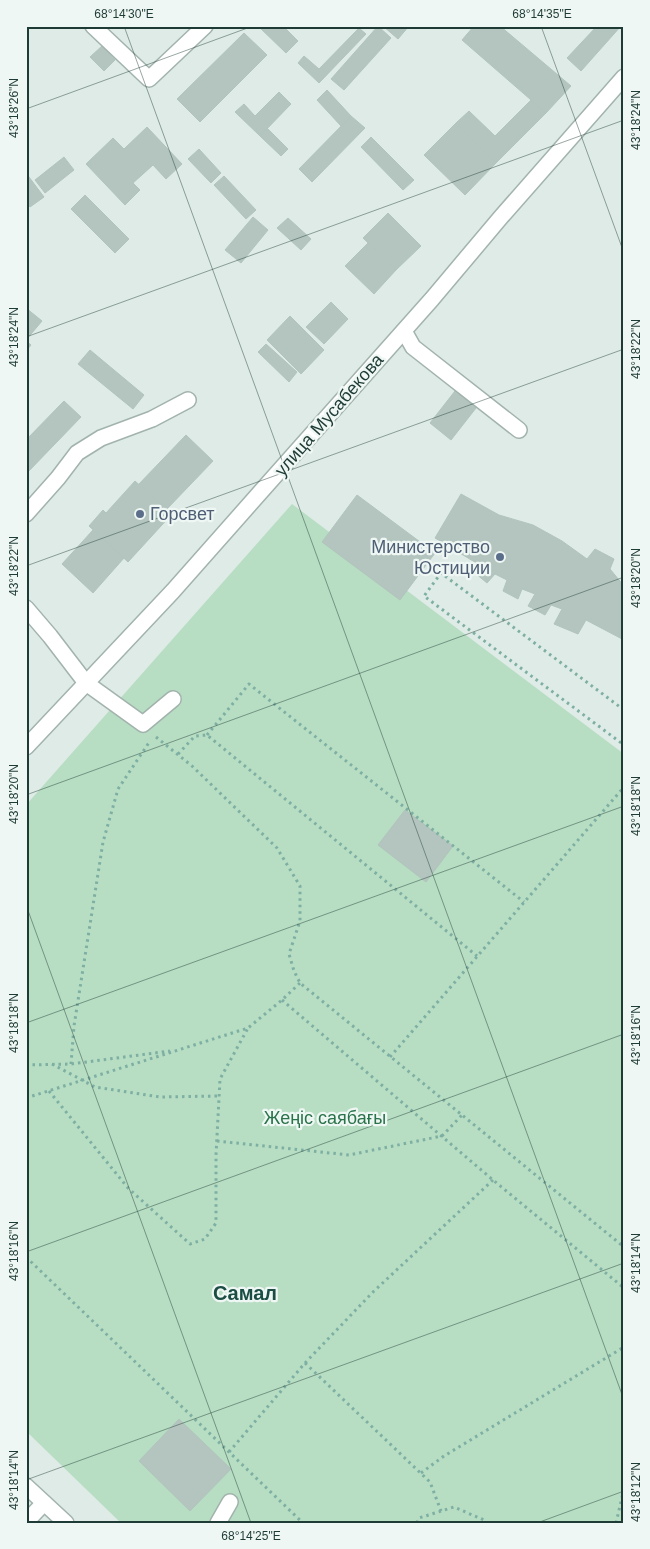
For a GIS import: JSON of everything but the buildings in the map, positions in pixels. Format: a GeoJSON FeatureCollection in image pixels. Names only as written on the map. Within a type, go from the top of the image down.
{"type":"FeatureCollection","features":[{"type":"Feature","properties":{"kind":"street"},"geometry":{"type":"LineString","coordinates":[[93,26],[149,79],[204,26]]}},
{"type":"Feature","properties":{"kind":"street","name":"улица Мусабекова"},"geometry":{"type":"LineString","coordinates":[[26,747],[186,576],[404,331],[624,77]]}},
{"type":"Feature","properties":{"kind":"street"},"geometry":{"type":"LineString","coordinates":[[404,331],[413,347],[519,430]]}},
{"type":"Feature","properties":{"kind":"street"},"geometry":{"type":"LineString","coordinates":[[26,514],[77,453],[101,438],[152,419],[188,400]]}},
{"type":"Feature","properties":{"kind":"street"},"geometry":{"type":"LineString","coordinates":[[26,608],[86,683],[143,724],[173,699]]}},
{"type":"Feature","properties":{"kind":"street"},"geometry":{"type":"LineString","coordinates":[[26,1486],[66,1523]]}},
{"type":"Feature","properties":{"kind":"street"},"geometry":{"type":"LineString","coordinates":[[218,1523],[230,1502]]}},
{"type":"Feature","properties":{"kind":"street"},"geometry":{"type":"LineString","coordinates":[[26,1522],[44,1503]]}},
{"type":"Feature","properties":{"kind":"path"},"geometry":{"type":"LineString","coordinates":[[624,710],[441,573],[424,596],[624,745]]}},
{"type":"Feature","properties":{"kind":"path"},"geometry":{"type":"LineString","coordinates":[[207,736],[250,684],[524,902]]}},
{"type":"Feature","properties":{"kind":"path"},"geometry":{"type":"LineString","coordinates":[[71,1064],[74,1026],[103,842],[118,789],[154,736],[192,766],[277,848],[300,886],[300,921],[290,954],[294,971],[300,983],[624,1247]]}},
{"type":"Feature","properties":{"kind":"path"},"geometry":{"type":"LineString","coordinates":[[178,754],[195,736],[207,736],[477,956]]}},
{"type":"Feature","properties":{"kind":"path"},"geometry":{"type":"LineString","coordinates":[[390,1056],[624,787]]}},
{"type":"Feature","properties":{"kind":"path"},"geometry":{"type":"LineString","coordinates":[[26,1098],[248,1028],[300,983]]}},
{"type":"Feature","properties":{"kind":"path"},"geometry":{"type":"LineString","coordinates":[[282,1000],[493,1180],[624,1288]]}},
{"type":"Feature","properties":{"kind":"path"},"geometry":{"type":"LineString","coordinates":[[49,1091],[128,1188],[190,1244],[205,1239],[216,1223],[220,1079],[248,1028]]}},
{"type":"Feature","properties":{"kind":"path"},"geometry":{"type":"LineString","coordinates":[[26,1065],[71,1064],[180,1050]]}},
{"type":"Feature","properties":{"kind":"path"},"geometry":{"type":"LineString","coordinates":[[52,1064],[95,1087],[160,1097],[219,1096]]}},
{"type":"Feature","properties":{"kind":"path"},"geometry":{"type":"LineString","coordinates":[[217,1140],[350,1155],[442,1136],[462,1115]]}},
{"type":"Feature","properties":{"kind":"path"},"geometry":{"type":"LineString","coordinates":[[229,1452],[305,1363],[373,1292],[493,1180]]}},
{"type":"Feature","properties":{"kind":"path"},"geometry":{"type":"LineString","coordinates":[[26,1257],[303,1523]]}},
{"type":"Feature","properties":{"kind":"path"},"geometry":{"type":"LineString","coordinates":[[421,1473],[444,1456],[624,1347]]}},
{"type":"Feature","properties":{"kind":"path"},"geometry":{"type":"LineString","coordinates":[[305,1363],[430,1482],[441,1511]]}},
{"type":"Feature","properties":{"kind":"path"},"geometry":{"type":"LineString","coordinates":[[616,1523],[624,1488]]}},
{"type":"Feature","properties":{"kind":"path"},"geometry":{"type":"LineString","coordinates":[[417,1523],[420,1518],[454,1507],[484,1520],[485,1523]]}},
{"type":"Feature","properties":{"kind":"green space","name":"Жеңіс саябағы"},"geometry":{"type":"Polygon","coordinates":[[[292,504],[624,754],[624,1523],[121,1523],[26,1431],[26,805],[292,504]]]}},
{"type":"Feature","properties":{"kind":"place","name":"Горсвет"},"geometry":{"type":"Point","coordinates":[140,514]}},
{"type":"Feature","properties":{"kind":"place","name":"Министерство Юстиции"},"geometry":{"type":"Point","coordinates":[500,557]}},
{"type":"Feature","properties":{"kind":"district","name":"Самал"},"geometry":{"type":"Point","coordinates":[245,1293]}}]}
